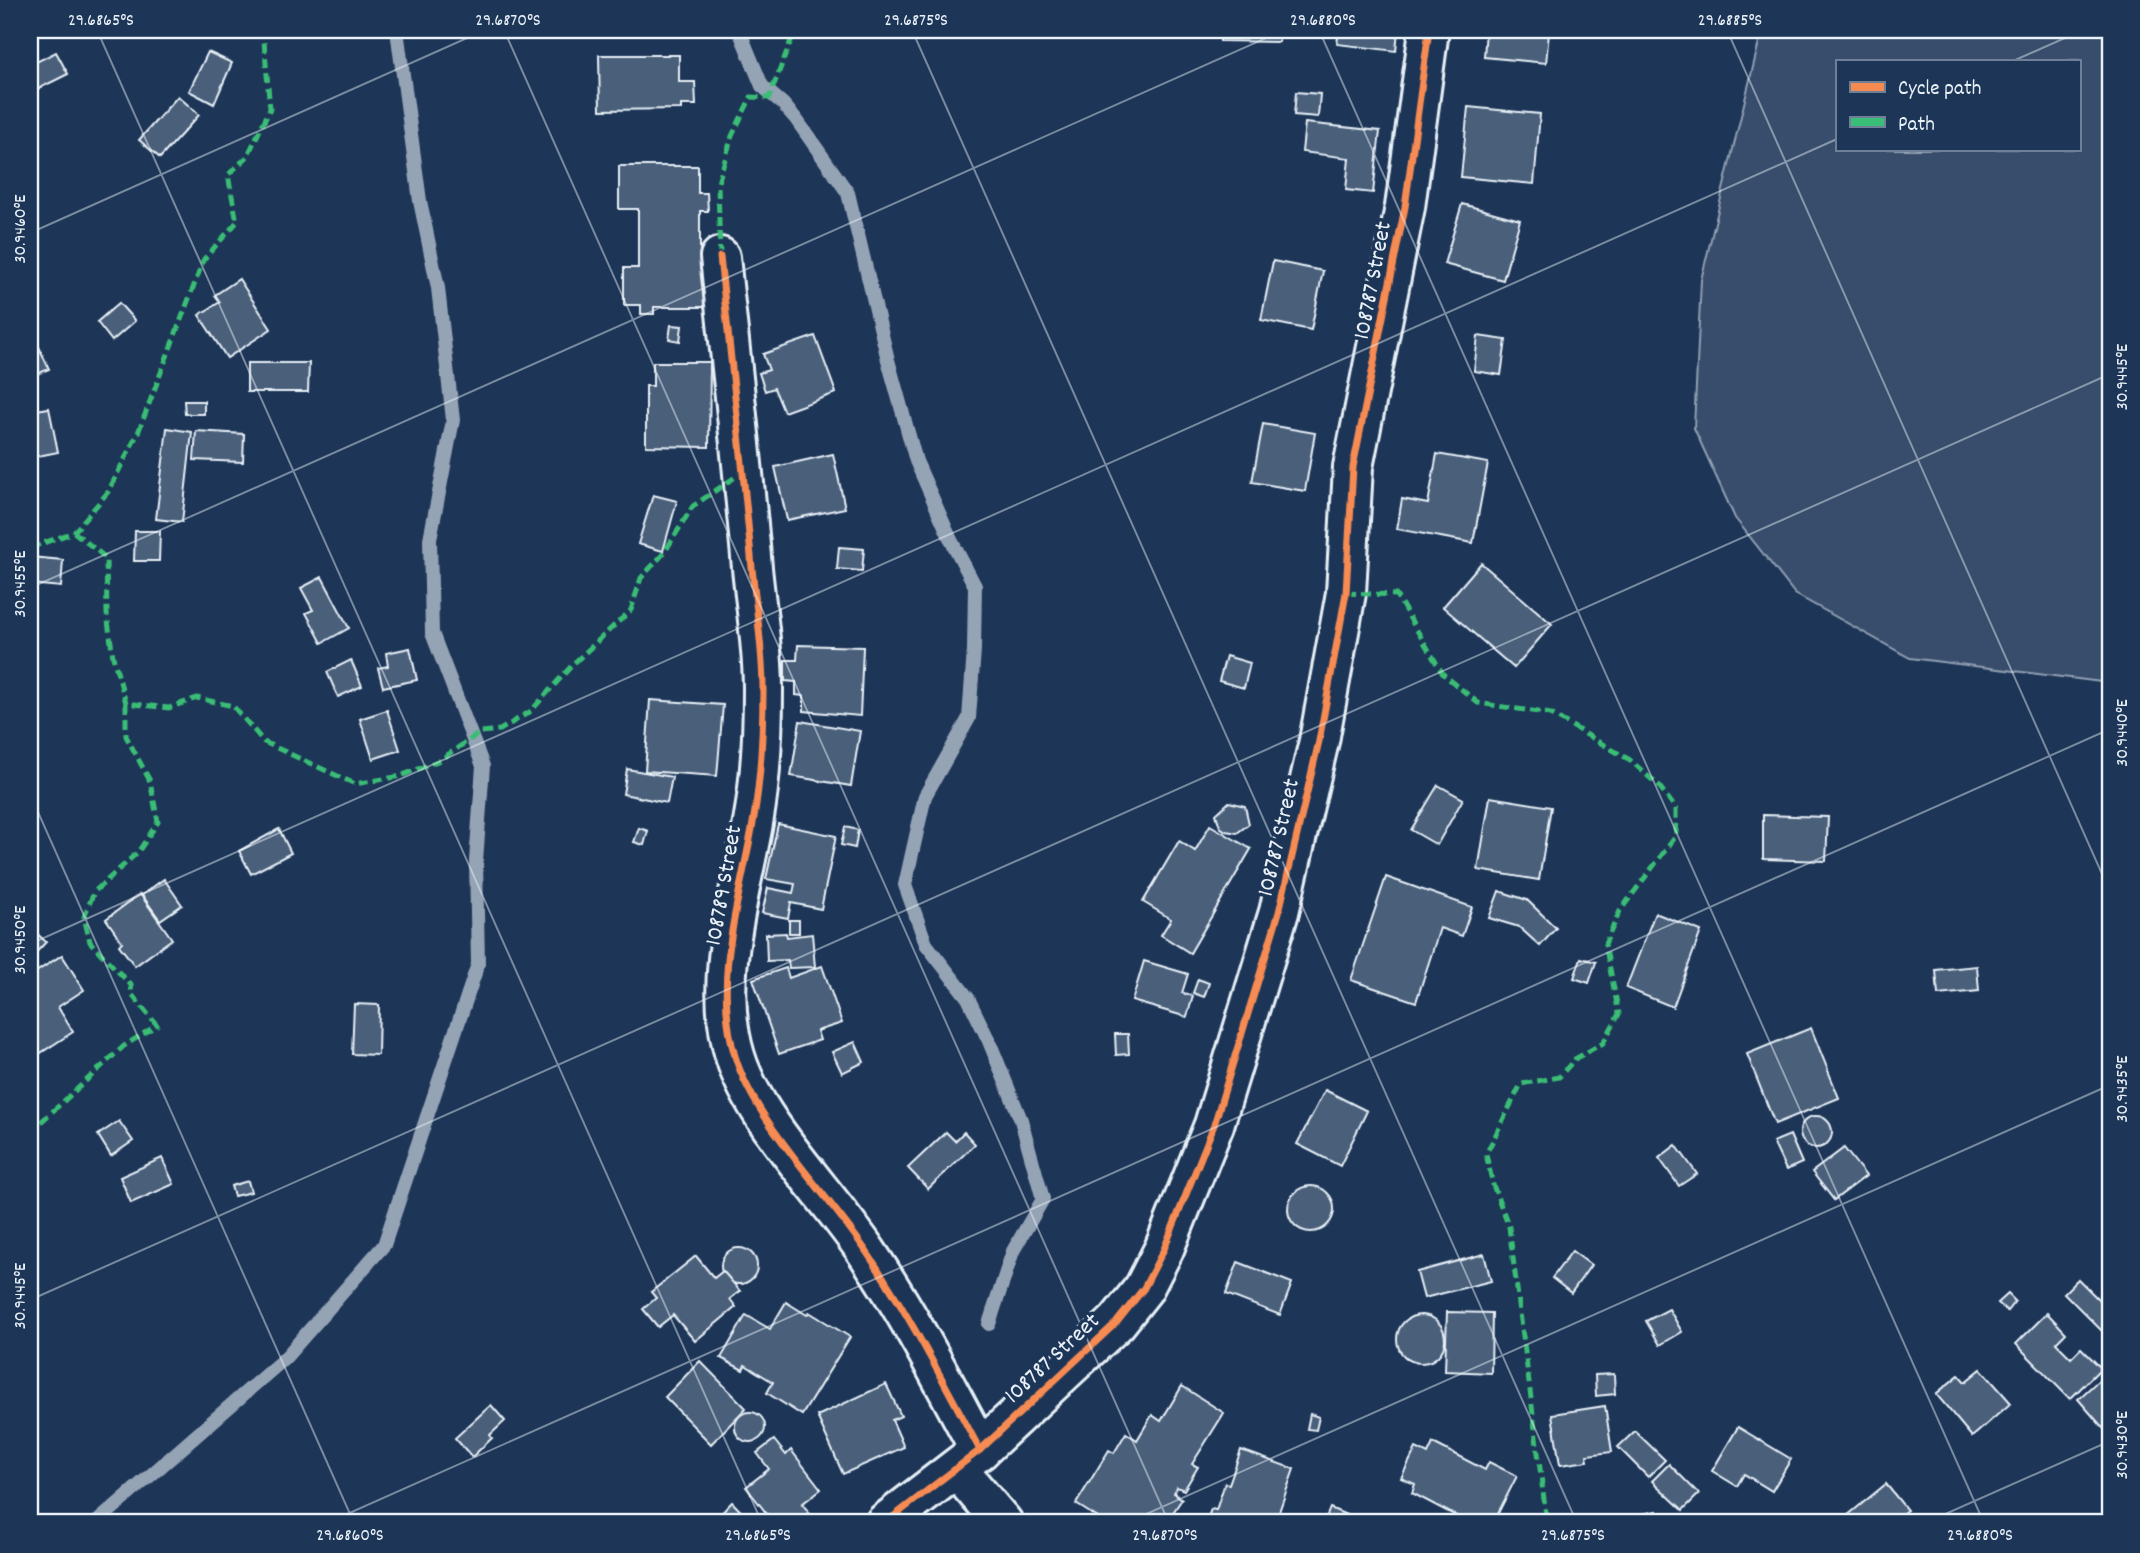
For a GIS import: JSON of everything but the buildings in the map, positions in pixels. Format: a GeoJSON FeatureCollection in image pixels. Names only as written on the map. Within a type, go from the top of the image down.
{"type":"FeatureCollection","features":[{"type":"Feature","properties":{"kind":"street","name":"108787 Street"},"geometry":{"type":"LineString","coordinates":[[884,1523],[969,1460],[1117,1322],[1144,1288],[1164,1249],[1213,1125],[1279,912],[1319,741],[1346,593],[1353,467],[1405,207],[1429,30]]}},
{"type":"Feature","properties":{"kind":"street","name":"108789 Street"},"geometry":{"type":"LineString","coordinates":[[719,257],[744,471],[763,686],[760,769],[754,819],[728,959],[726,1020],[735,1058],[751,1094],[778,1135],[842,1217],[900,1302],[969,1460],[1003,1523]]}},
{"type":"Feature","properties":{"kind":"shaded area"},"geometry":{"type":"Polygon","coordinates":[[[1762,30],[2110,30],[2110,683],[1910,658],[1795,594],[1735,518],[1694,428],[1701,280],[1762,30]]]}},
{"type":"Feature","properties":{"kind":"waterway"},"geometry":{"type":"LineString","coordinates":[[96,1523],[285,1358],[384,1245],[478,964],[476,861],[483,766],[432,633],[430,539],[453,420],[438,288],[420,201],[397,30]]}},
{"type":"Feature","properties":{"kind":"waterway"},"geometry":{"type":"LineString","coordinates":[[739,30],[762,86],[796,119],[848,193],[888,360],[916,461],[975,586],[969,718],[925,796],[905,885],[926,944],[968,998],[989,1041],[1021,1120],[1043,1199],[1013,1251],[989,1324]]}},
{"type":"Feature","properties":{"kind":"marked path"},"geometry":{"type":"LineString","coordinates":[[30,544],[38,545],[74,532],[108,492],[138,433],[204,259],[237,222],[228,175],[247,157],[270,109],[263,30]]}},
{"type":"Feature","properties":{"kind":"marked path"},"geometry":{"type":"LineString","coordinates":[[720,257],[718,183],[732,136],[751,97],[769,98],[795,30]]}},
{"type":"Feature","properties":{"kind":"marked path"},"geometry":{"type":"LineString","coordinates":[[74,532],[106,558],[107,614],[113,657],[126,703],[169,708],[197,698],[233,706],[264,742],[355,784],[401,776],[440,760],[481,732],[500,730],[531,711],[574,663],[631,610],[641,578],[664,553],[693,506],[744,471]]}},
{"type":"Feature","properties":{"kind":"marked path"},"geometry":{"type":"LineString","coordinates":[[1346,593],[1396,595],[1443,674],[1478,703],[1551,714],[1630,760],[1659,786],[1676,809],[1676,836],[1620,911],[1605,944],[1619,1014],[1603,1043],[1575,1059],[1559,1077],[1521,1084],[1486,1154],[1493,1185],[1509,1227],[1547,1523]]}},
{"type":"Feature","properties":{"kind":"marked path"},"geometry":{"type":"LineString","coordinates":[[30,1132],[124,1046],[157,1025],[132,995],[131,985],[90,942],[84,917],[94,892],[138,852],[158,822],[150,781],[126,736],[126,703]]}},
{"type":"Feature","properties":{"kind":"cycle path"},"geometry":{"type":"LineString","coordinates":[[885,1523],[980,1450],[1117,1322],[1144,1288],[1164,1249],[1214,1125],[1279,912],[1319,741],[1346,593],[1353,467],[1405,207],[1429,30]]}},
{"type":"Feature","properties":{"kind":"cycle path"},"geometry":{"type":"LineString","coordinates":[[720,257],[761,644],[763,689],[758,790],[730,939],[727,969],[726,998],[735,1056],[744,1081],[758,1106],[866,1251],[897,1299],[980,1450]]}}]}
